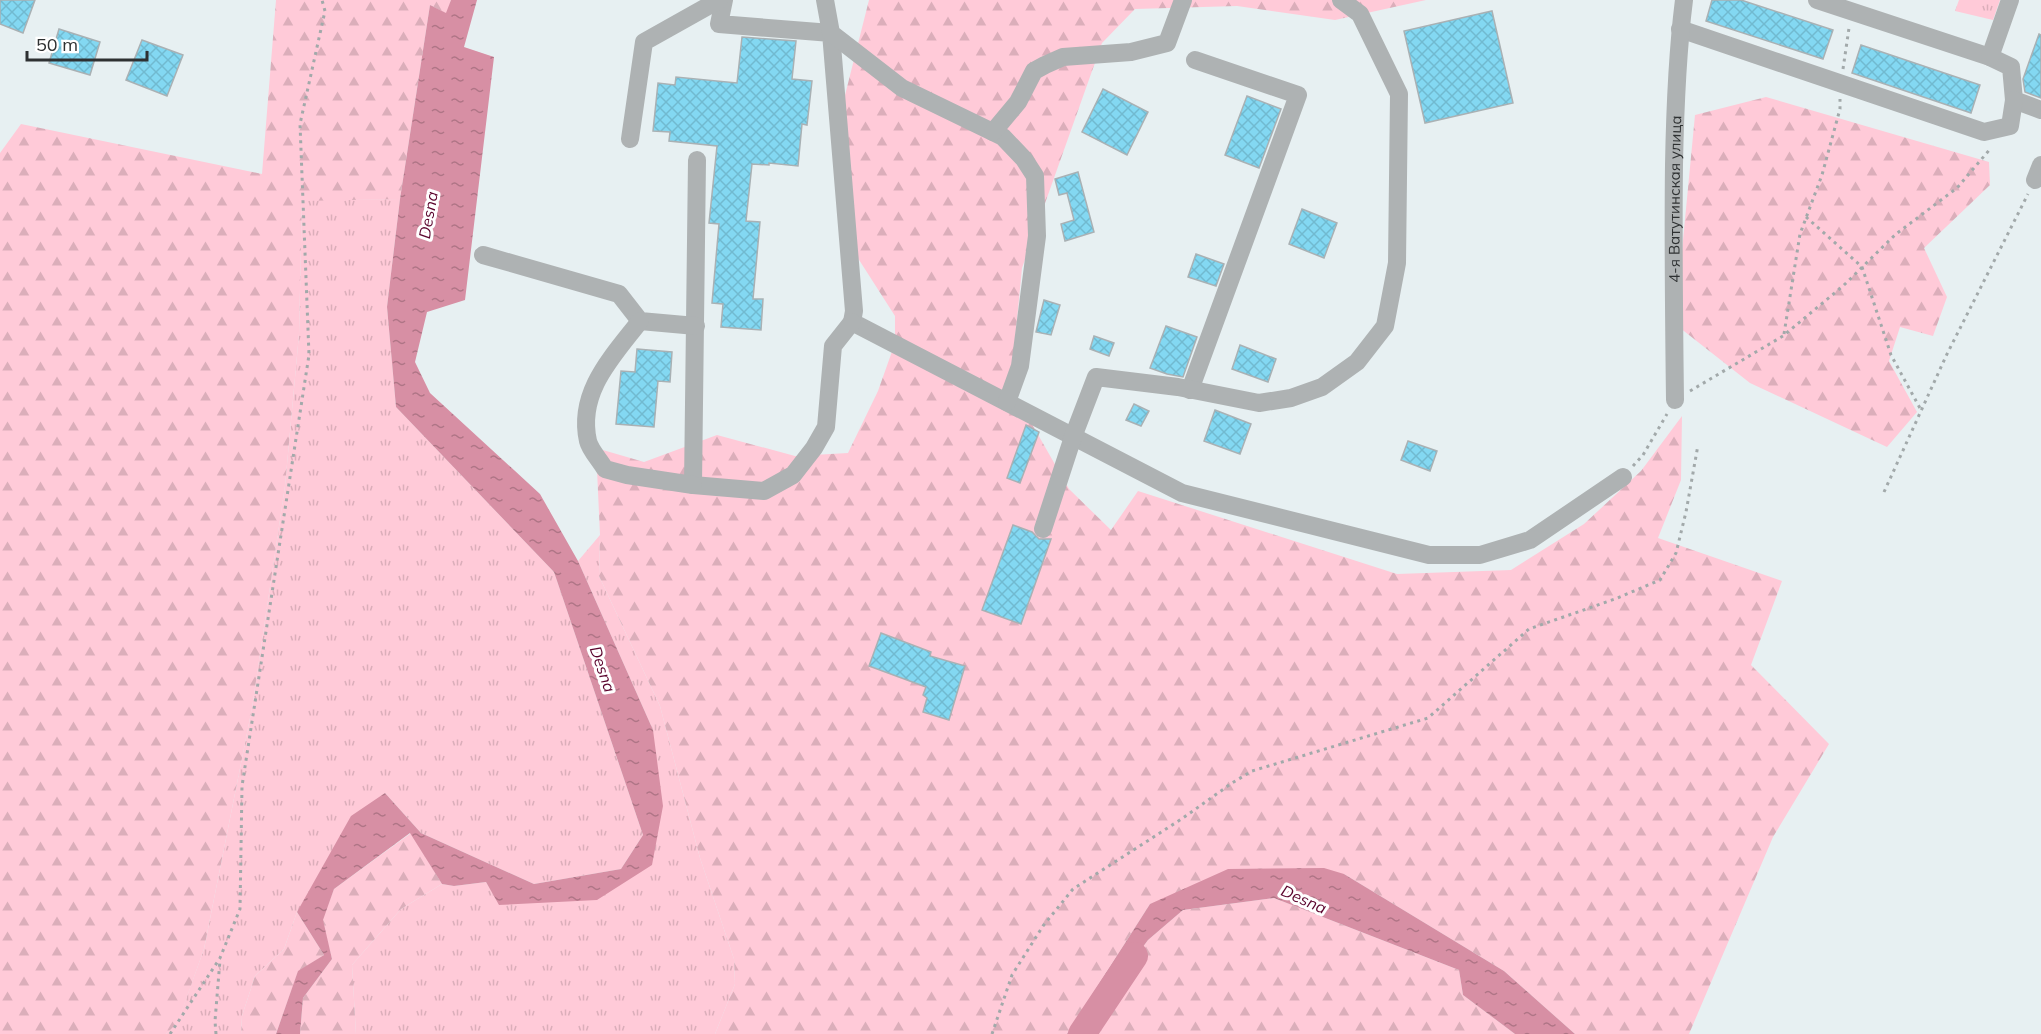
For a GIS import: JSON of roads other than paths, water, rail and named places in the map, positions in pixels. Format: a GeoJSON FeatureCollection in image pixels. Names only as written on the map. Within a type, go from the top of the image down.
{"type":"FeatureCollection","features":[{"type":"Feature","properties":{"kind":"street"},"geometry":{"type":"LineString","coordinates":[[630,139],[644,42],[719,0]]}},
{"type":"Feature","properties":{"kind":"street"},"geometry":{"type":"LineString","coordinates":[[724,0],[718,24],[831,33],[902,88],[1003,137],[1024,159],[1035,176],[1037,236],[1020,366],[1007,402]]}},
{"type":"Feature","properties":{"kind":"street"},"geometry":{"type":"LineString","coordinates":[[640,321],[600,372],[586,410],[588,443],[605,469],[693,485],[764,491],[793,475],[814,448],[826,427],[832,346],[852,322],[854,311],[831,33],[825,0]]}},
{"type":"Feature","properties":{"kind":"street"},"geometry":{"type":"LineString","coordinates":[[993,132],[1018,102],[1034,71],[1063,57],[1131,52],[1167,43],[1183,0]]}},
{"type":"Feature","properties":{"kind":"street"},"geometry":{"type":"LineString","coordinates":[[1043,529],[1073,436],[1096,377],[1190,390],[1259,403],[1291,398],[1322,387],[1357,362],[1385,326],[1397,263],[1399,94],[1360,14],[1341,0]]}},
{"type":"Feature","properties":{"kind":"street","name":"4-я Ватутинская улица"},"geometry":{"type":"LineString","coordinates":[[1675,400],[1673,241],[1676,90],[1684,0]]}},
{"type":"Feature","properties":{"kind":"street"},"geometry":{"type":"LineString","coordinates":[[1680,29],[1984,132],[2010,126],[2014,100],[2011,67],[1853,6],[1817,0]]}},
{"type":"Feature","properties":{"kind":"street"},"geometry":{"type":"LineString","coordinates":[[1990,57],[2010,0]]}},
{"type":"Feature","properties":{"kind":"street"},"geometry":{"type":"LineString","coordinates":[[1190,390],[1298,95],[1196,60]]}},
{"type":"Feature","properties":{"kind":"street"},"geometry":{"type":"LineString","coordinates":[[2014,100],[2041,110]]}},
{"type":"Feature","properties":{"kind":"street"},"geometry":{"type":"LineString","coordinates":[[693,485],[697,160]]}},
{"type":"Feature","properties":{"kind":"street"},"geometry":{"type":"LineString","coordinates":[[483,255],[619,294],[640,321],[696,326]]}},
{"type":"Feature","properties":{"kind":"street"},"geometry":{"type":"LineString","coordinates":[[852,322],[1182,493],[1429,555],[1480,555],[1530,540],[1623,477]]}},
{"type":"Feature","properties":{"kind":"water"},"geometry":{"type":"Polygon","coordinates":[[[451,0],[477,0],[464,47],[494,57],[465,300],[427,312],[415,362],[430,393],[540,494],[578,561],[653,730],[663,806],[652,865],[597,900],[499,905],[486,882],[454,886],[442,884],[410,833],[334,889],[323,920],[332,959],[303,998],[300,1034],[276,1034],[298,971],[324,955],[297,912],[351,816],[385,793],[421,833],[534,884],[621,869],[643,835],[554,572],[396,407],[387,307],[400,199],[430,5],[446,13],[451,0]]]}},
{"type":"Feature","properties":{"kind":"water"},"geometry":{"type":"Polygon","coordinates":[[[1324,868],[1344,874],[1504,971],[1575,1034],[1515,1034],[1463,995],[1459,970],[1274,898],[1183,910],[1148,940],[1083,1028],[1081,1034],[1067,1034],[1150,904],[1228,869],[1324,868]]]}},
{"type":"Feature","properties":{"kind":"waterway","name":"Desna"},"geometry":{"type":"LineString","coordinates":[[1082,1034],[1134,956]]}}]}
